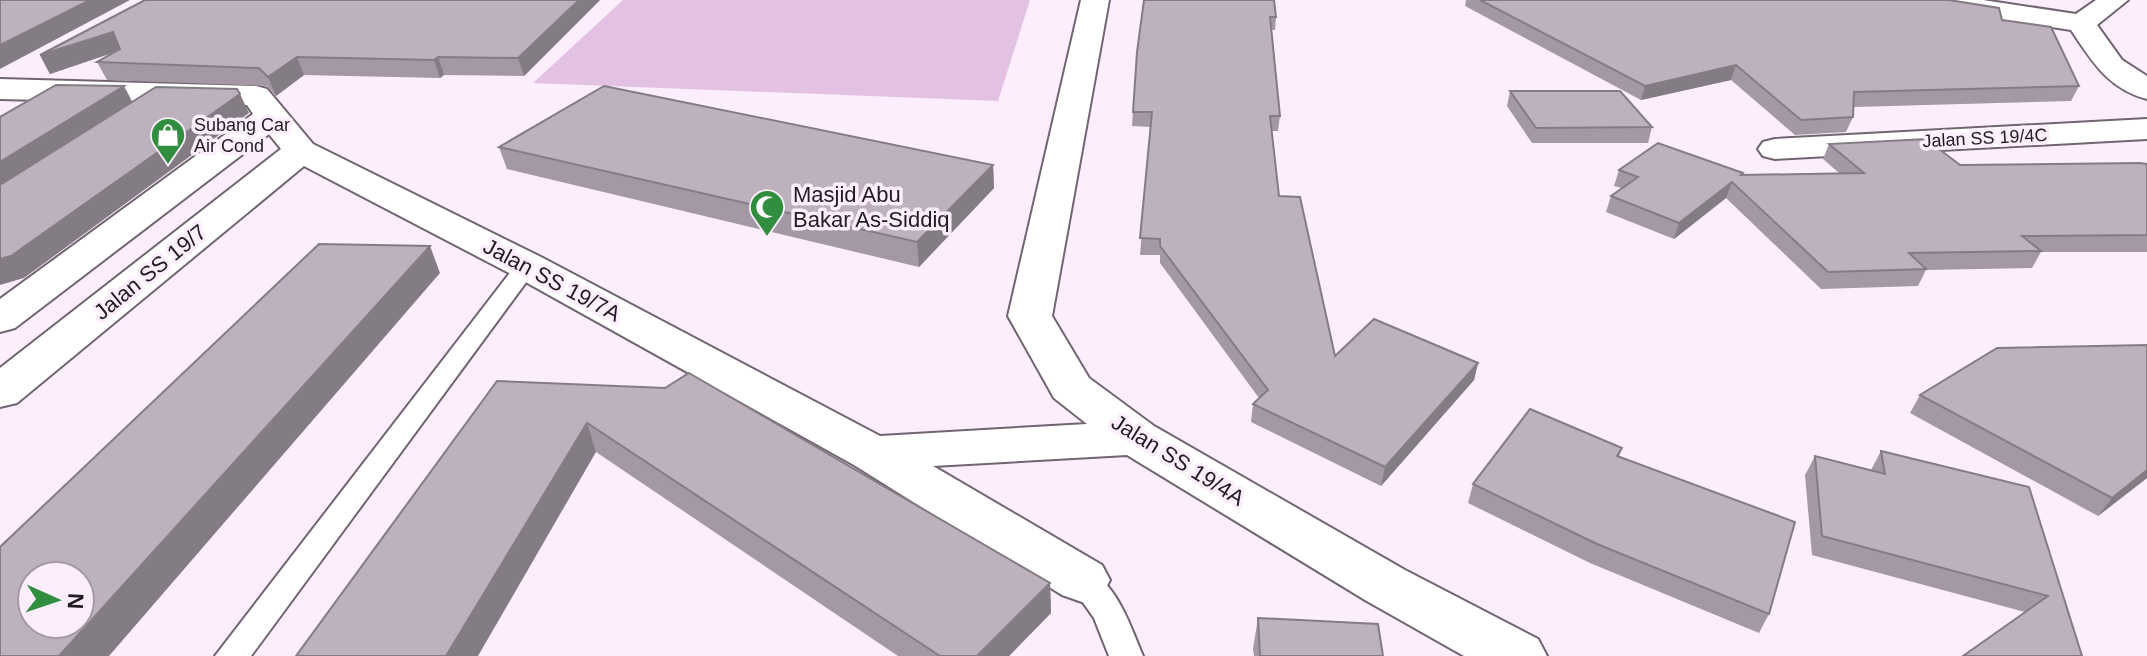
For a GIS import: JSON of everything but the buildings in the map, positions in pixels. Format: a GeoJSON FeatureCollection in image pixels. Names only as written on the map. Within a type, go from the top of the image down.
{"type":"FeatureCollection","features":[{"type":"Feature","properties":{"kind":"street","name":"Jalan SS 19/4A"},"geometry":{"type":"LineString","coordinates":[[1095,0],[1030,316],[1071,388],[1136,438],[1385,585],[1517,656]]}},
{"type":"Feature","properties":{"kind":"street"},"geometry":{"type":"LineString","coordinates":[[1928,0],[2081,23],[2114,0]]}},
{"type":"Feature","properties":{"kind":"street"},"geometry":{"type":"LineString","coordinates":[[2081,23],[2111,67],[2147,89]]}},
{"type":"Feature","properties":{"kind":"street"},"geometry":{"type":"LineString","coordinates":[[0,122],[47,77]]}},
{"type":"Feature","properties":{"kind":"street","name":"Jalan SS 19/7A"},"geometry":{"type":"LineString","coordinates":[[0,87],[47,77],[154,102],[256,96],[301,151],[527,266],[872,453],[1082,580]]}},
{"type":"Feature","properties":{"kind":"street"},"geometry":{"type":"LineString","coordinates":[[5,311],[272,116]]}},
{"type":"Feature","properties":{"kind":"street","name":"Jalan SS 19/4C"},"geometry":{"type":"LineString","coordinates":[[1775,149],[2147,129]]}},
{"type":"Feature","properties":{"kind":"street","name":"Jalan SS 19/7"},"geometry":{"type":"LineString","coordinates":[[0,392],[301,151]]}},
{"type":"Feature","properties":{"kind":"street"},"geometry":{"type":"LineString","coordinates":[[872,453],[1136,438]]}},
{"type":"Feature","properties":{"kind":"lane"},"geometry":{"type":"LineString","coordinates":[[232,656],[527,266]]}},
{"type":"Feature","properties":{"kind":"lane"},"geometry":{"type":"LineString","coordinates":[[1082,580],[1108,612],[1126,656]]}},
{"type":"Feature","properties":{"kind":"shaded area"},"geometry":{"type":"Polygon","coordinates":[[[623,0],[1030,0],[998,101],[533,83],[623,0]]]}},
{"type":"Feature","properties":{"kind":"place","name":"Subang Car Air Cond"},"geometry":{"type":"Point","coordinates":[168,166]}},
{"type":"Feature","properties":{"kind":"place","name":"Masjid Abu Bakar As-Siddiq"},"geometry":{"type":"Point","coordinates":[767,238]}}]}
